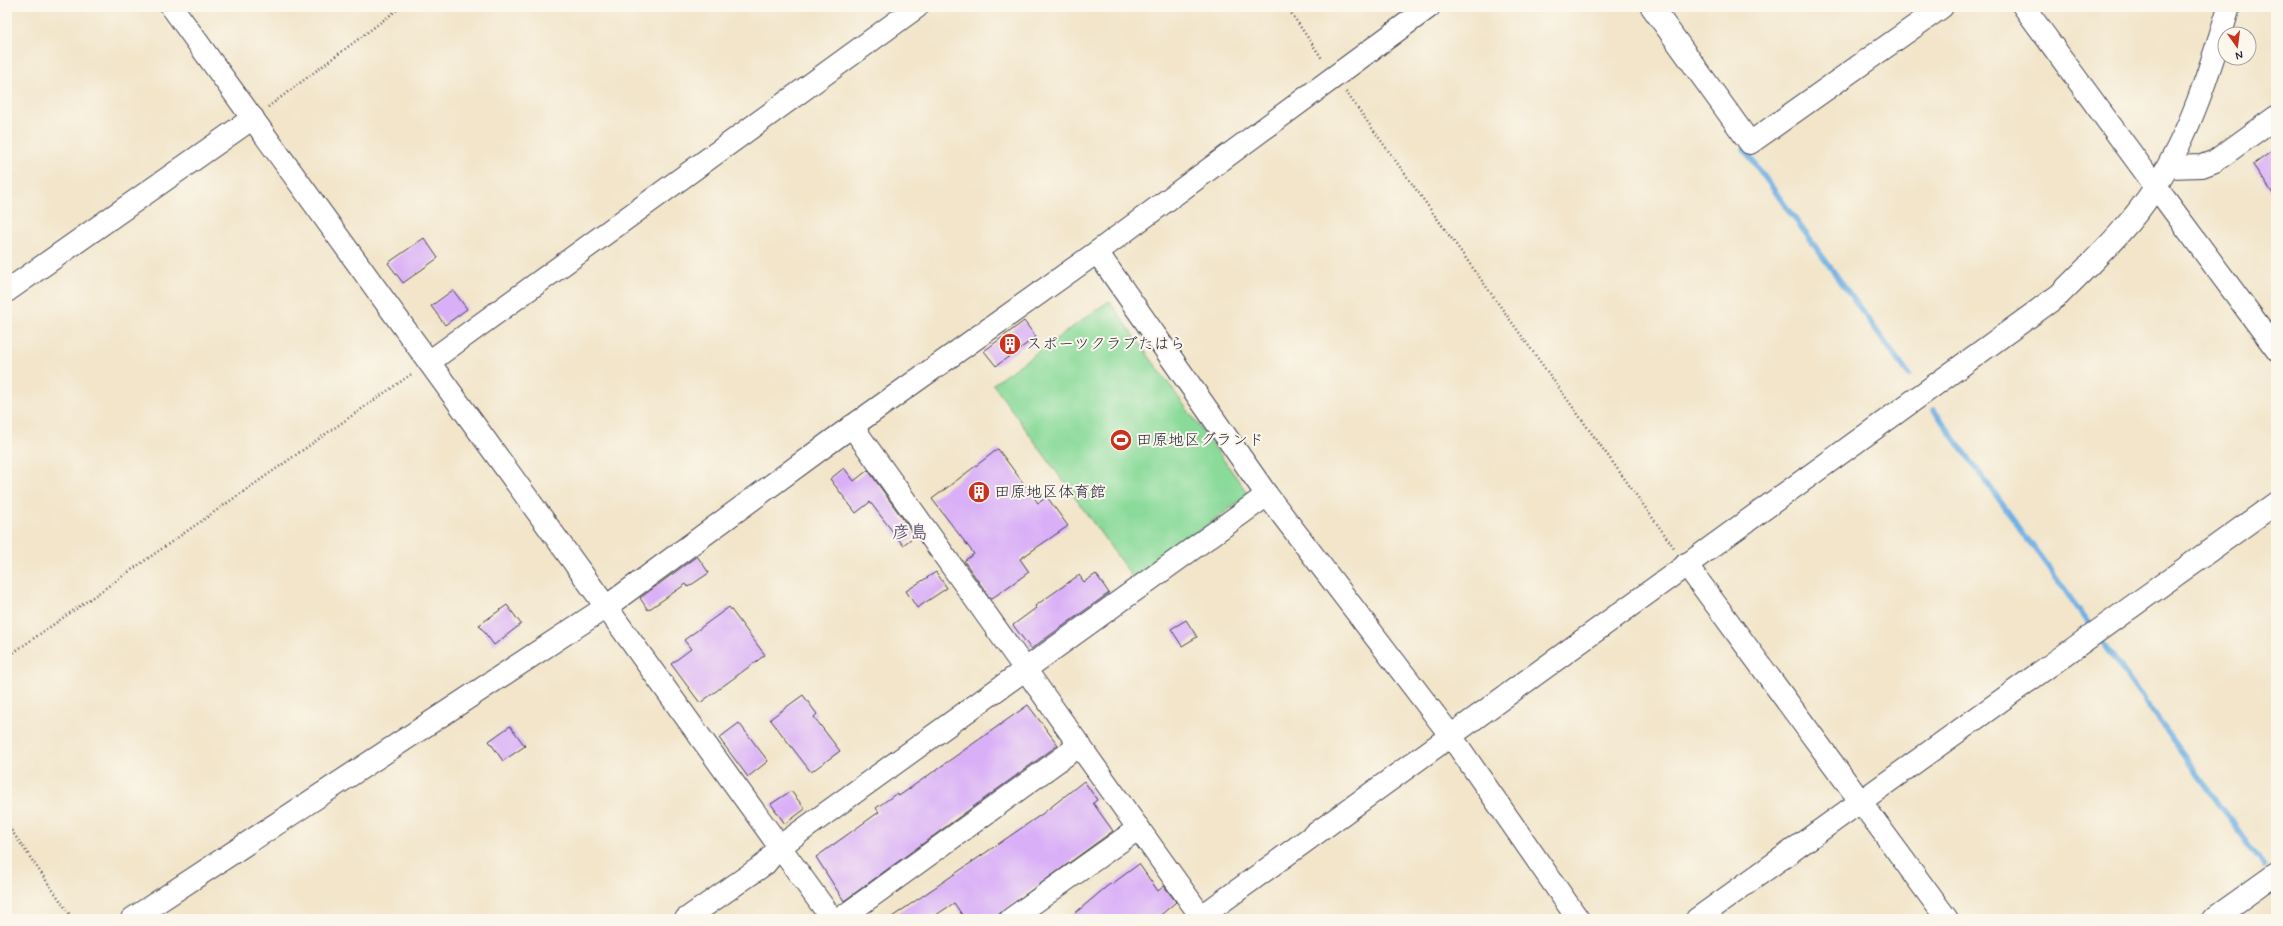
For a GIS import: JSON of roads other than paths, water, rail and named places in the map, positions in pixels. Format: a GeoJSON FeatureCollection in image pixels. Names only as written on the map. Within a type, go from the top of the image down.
{"type":"FeatureCollection","features":[{"type":"Feature","properties":{"kind":"street"},"geometry":{"type":"LineString","coordinates":[[172,7],[832,919]]}},
{"type":"Feature","properties":{"kind":"street"},"geometry":{"type":"LineString","coordinates":[[429,362],[917,7]]}},
{"type":"Feature","properties":{"kind":"street"},"geometry":{"type":"LineString","coordinates":[[132,919],[606,608],[852,426],[1097,252],[1429,7]]}},
{"type":"Feature","properties":{"kind":"street"},"geometry":{"type":"LineString","coordinates":[[1652,7],[1750,142],[1942,7]]}},
{"type":"Feature","properties":{"kind":"street"},"geometry":{"type":"LineString","coordinates":[[2024,7],[2276,349]]}},
{"type":"Feature","properties":{"kind":"street"},"geometry":{"type":"LineString","coordinates":[[852,426],[1025,667],[1201,918],[1686,564],[2059,295],[2127,226],[2156,188],[2176,152],[2210,69],[2229,7]]}},
{"type":"Feature","properties":{"kind":"street"},"geometry":{"type":"LineString","coordinates":[[2168,167],[2202,166],[2215,161],[2276,117]]}},
{"type":"Feature","properties":{"kind":"street"},"geometry":{"type":"LineString","coordinates":[[7,290],[253,118]]}},
{"type":"Feature","properties":{"kind":"street"},"geometry":{"type":"LineString","coordinates":[[1097,252],[1267,495],[1450,736],[1578,919]]}},
{"type":"Feature","properties":{"kind":"street"},"geometry":{"type":"LineString","coordinates":[[686,919],[766,864],[779,847],[1025,667],[1267,495]]}},
{"type":"Feature","properties":{"kind":"street"},"geometry":{"type":"LineString","coordinates":[[1697,919],[2276,503]]}},
{"type":"Feature","properties":{"kind":"street"},"geometry":{"type":"LineString","coordinates":[[1686,564],[1947,919]]}},
{"type":"Feature","properties":{"kind":"street"},"geometry":{"type":"LineString","coordinates":[[840,919],[1080,745]]}},
{"type":"Feature","properties":{"kind":"street"},"geometry":{"type":"LineString","coordinates":[[1011,919],[1138,828]]}},
{"type":"Feature","properties":{"kind":"street"},"geometry":{"type":"LineString","coordinates":[[2213,919],[2276,874]]}},
{"type":"Feature","properties":{"kind":"waterway"},"geometry":{"type":"LineString","coordinates":[[1744,149],[1909,375]]}},
{"type":"Feature","properties":{"kind":"waterway"},"geometry":{"type":"LineString","coordinates":[[1934,410],[2093,629]]}},
{"type":"Feature","properties":{"kind":"waterway"},"geometry":{"type":"LineString","coordinates":[[2098,636],[2264,866]]}},
{"type":"Feature","properties":{"kind":"place","name":"スポーツクラブたはら"},"geometry":{"type":"Point","coordinates":[1010,344]}},
{"type":"Feature","properties":{"kind":"place","name":"田原地区グランド"},"geometry":{"type":"Point","coordinates":[1121,440]}},
{"type":"Feature","properties":{"kind":"place","name":"田原地区体育館"},"geometry":{"type":"Point","coordinates":[979,492]}},
{"type":"Feature","properties":{"kind":"district","name":"彦島"},"geometry":{"type":"Point","coordinates":[910,533]}}]}
